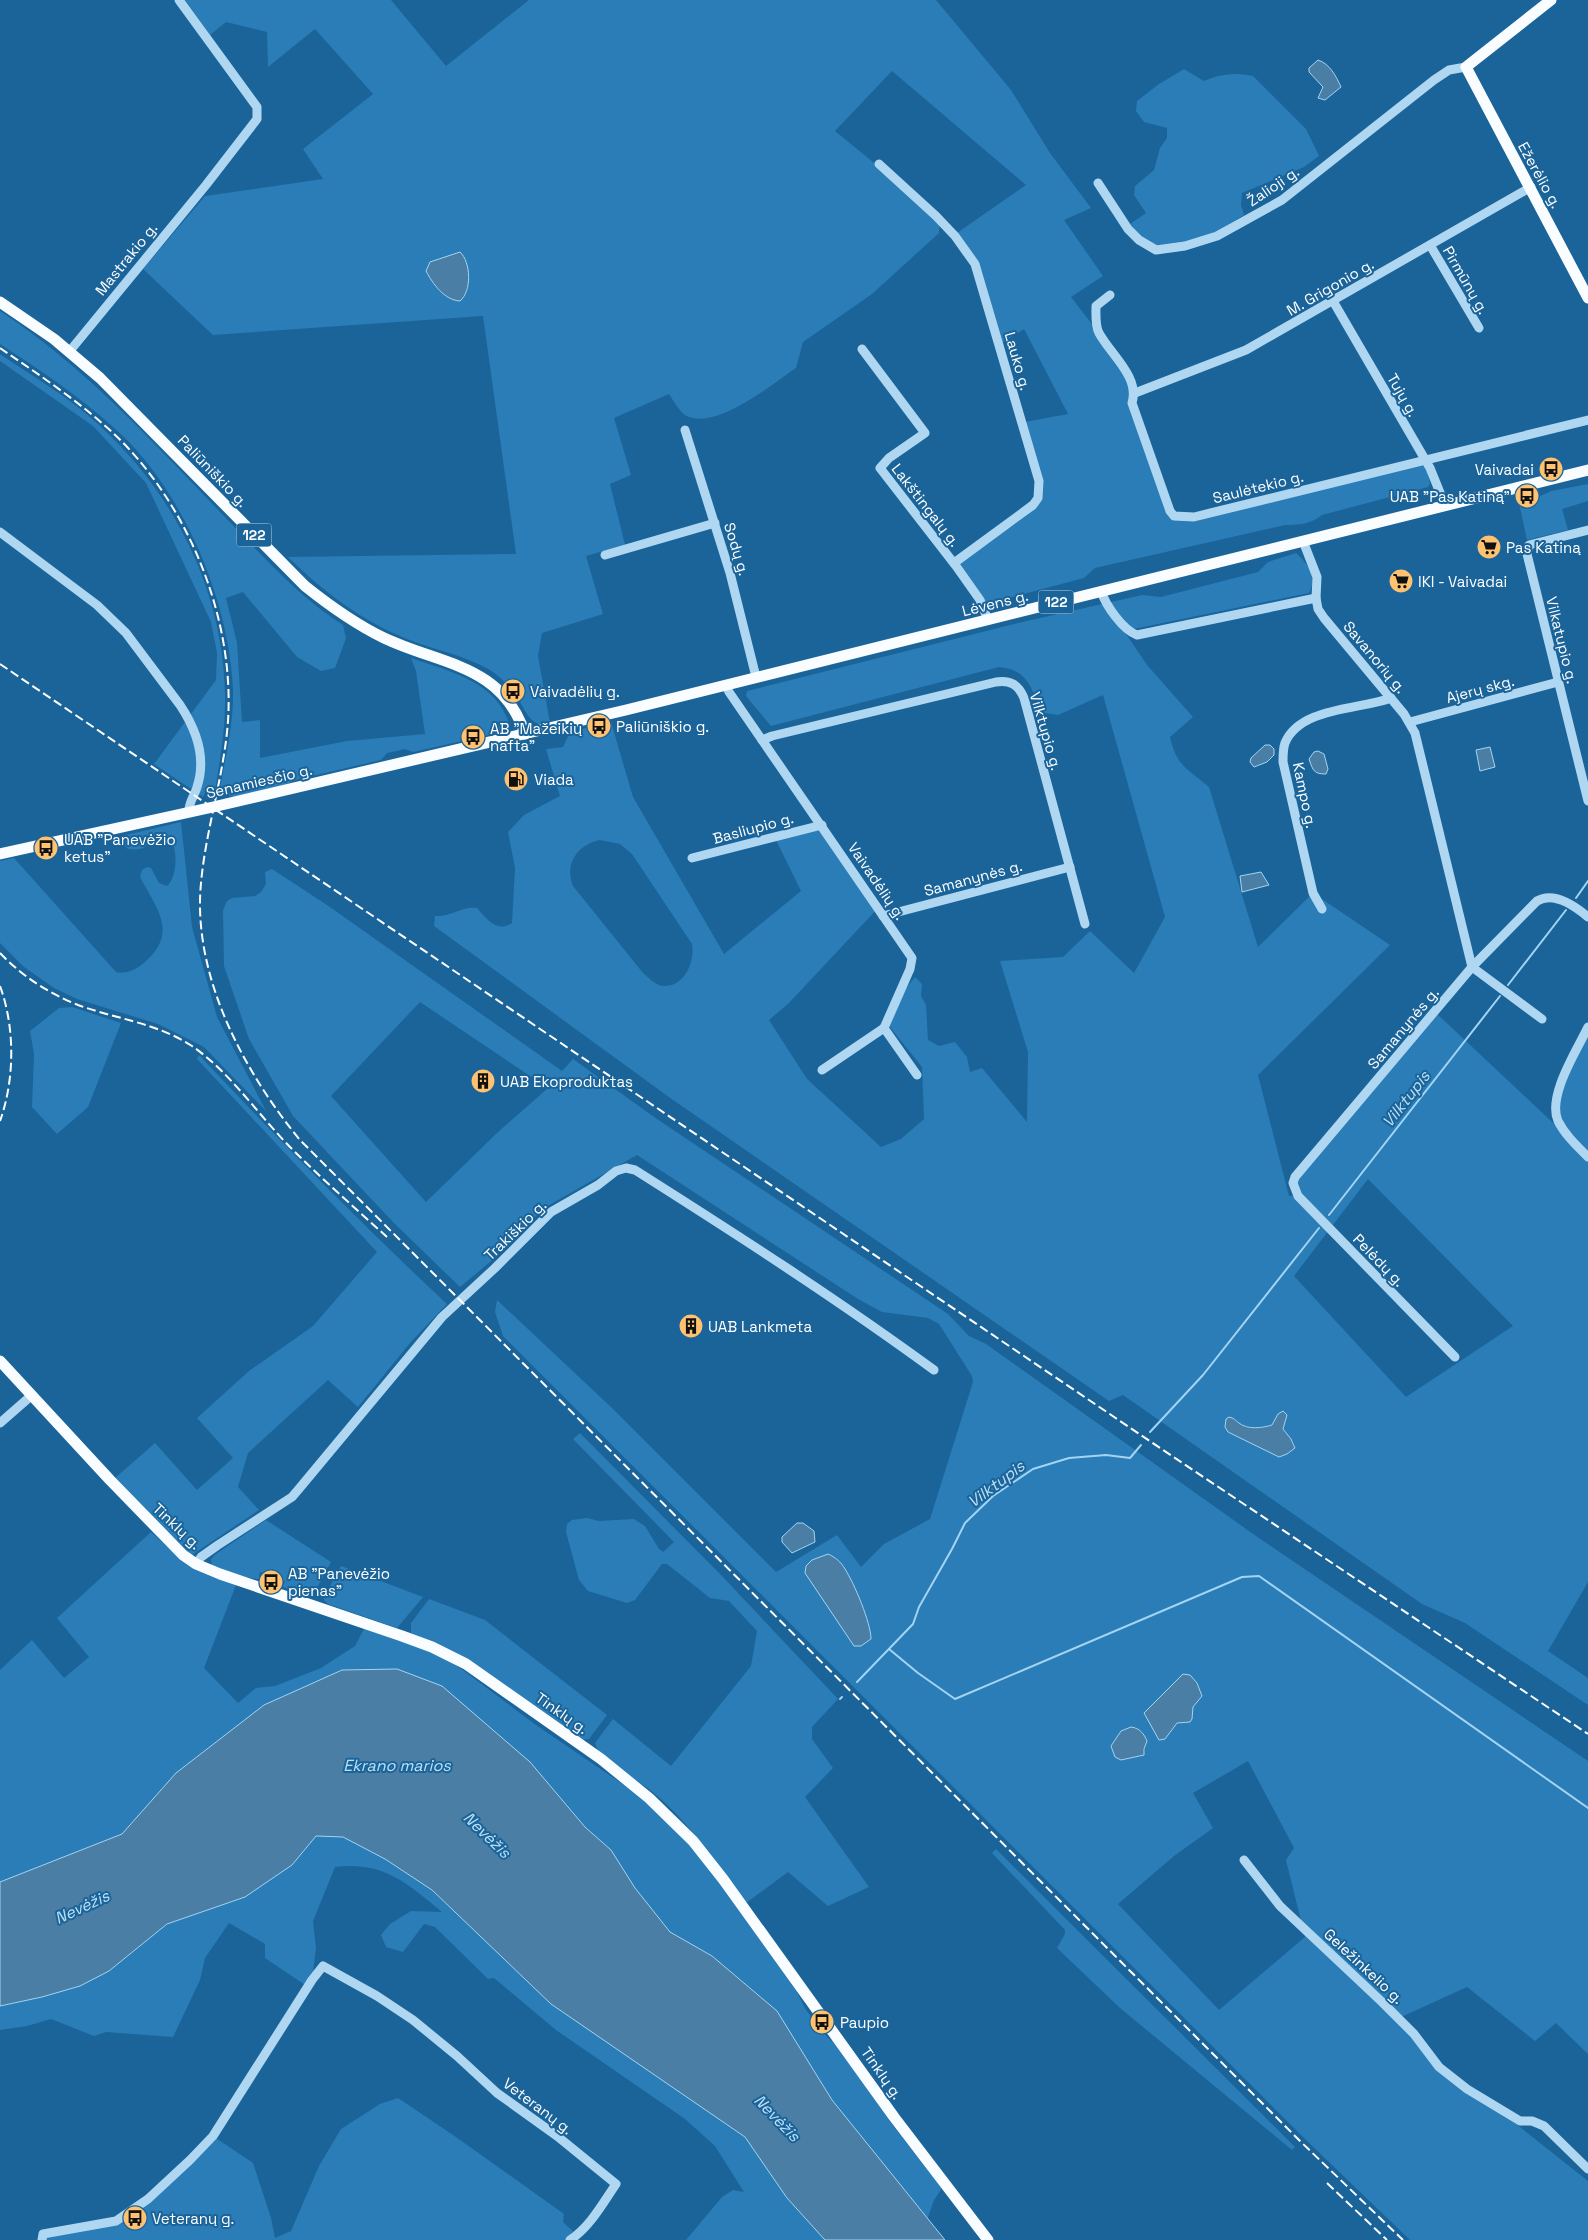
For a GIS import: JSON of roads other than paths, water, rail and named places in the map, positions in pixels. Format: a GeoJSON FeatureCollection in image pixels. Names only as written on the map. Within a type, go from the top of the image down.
{"type":"FeatureCollection","features":[{"type":"Feature","properties":{"kind":"main road"},"geometry":{"type":"LineString","coordinates":[[1466,67],[1550,0]]}},
{"type":"Feature","properties":{"kind":"main road","name":"Ežerėlio g."},"geometry":{"type":"LineString","coordinates":[[1466,67],[1588,298]]}},
{"type":"Feature","properties":{"kind":"main road","name":"Paliūniškio g."},"geometry":{"type":"LineString","coordinates":[[0,302],[35,325],[100,378],[305,586],[339,613],[363,628],[408,648],[466,668],[485,678],[495,686],[514,708],[524,734]]}},
{"type":"Feature","properties":{"kind":"main road","name":"Lėvens g."},"geometry":{"type":"LineString","coordinates":[[524,734],[1588,470]]}},
{"type":"Feature","properties":{"kind":"main road","name":"Senamiesčio g."},"geometry":{"type":"LineString","coordinates":[[0,854],[524,734]]}},
{"type":"Feature","properties":{"kind":"main road","name":"Tinklų g."},"geometry":{"type":"LineString","coordinates":[[0,1361],[171,1544],[196,1564],[220,1574],[416,1641],[457,1660],[601,1759],[650,1798],[693,1841],[894,2117],[988,2240]]}},
{"type":"Feature","properties":{"kind":"street","name":"Mastrakio g."},"geometry":{"type":"LineString","coordinates":[[69,352],[254,125],[258,113],[257,107],[242,85],[179,0]]}},
{"type":"Feature","properties":{"kind":"street","name":"Žalioji g."},"geometry":{"type":"LineString","coordinates":[[1098,183],[1128,229],[1139,240],[1156,250],[1185,246],[1217,236],[1282,200],[1434,80],[1449,70],[1466,67]]}},
{"type":"Feature","properties":{"kind":"street","name":"Lauko g."},"geometry":{"type":"LineString","coordinates":[[879,164],[936,216],[955,236],[975,264],[1039,482],[1038,498],[1033,505],[954,563]]}},
{"type":"Feature","properties":{"kind":"street","name":"M. Grigonio g."},"geometry":{"type":"LineString","coordinates":[[1135,392],[1246,350],[1531,187]]}},
{"type":"Feature","properties":{"kind":"street","name":"Pirmūnų g."},"geometry":{"type":"LineString","coordinates":[[1430,245],[1478,328]]}},
{"type":"Feature","properties":{"kind":"street","name":"Saulėtekio g."},"geometry":{"type":"LineString","coordinates":[[1110,295],[1096,306],[1098,332],[1129,377],[1135,392],[1132,403],[1170,511],[1174,516],[1194,517],[1588,420]]}},
{"type":"Feature","properties":{"kind":"street","name":"Tujų g."},"geometry":{"type":"LineString","coordinates":[[1333,301],[1426,460],[1445,505]]}},
{"type":"Feature","properties":{"kind":"street","name":"Lakštingalų g."},"geometry":{"type":"LineString","coordinates":[[862,349],[925,433],[889,458],[880,468],[954,563],[980,600],[988,620]]}},
{"type":"Feature","properties":{"kind":"street","name":"Sodų g."},"geometry":{"type":"LineString","coordinates":[[685,430],[730,573],[756,677]]}},
{"type":"Feature","properties":{"kind":"street"},"geometry":{"type":"LineString","coordinates":[[605,555],[715,523]]}},
{"type":"Feature","properties":{"kind":"street","name":"Vilkatupio g."},"geometry":{"type":"LineString","coordinates":[[1588,530],[1542,541],[1527,548],[1526,554],[1588,801]]}},
{"type":"Feature","properties":{"kind":"street"},"geometry":{"type":"LineString","coordinates":[[0,532],[97,605],[126,633],[180,705],[188,717],[201,754],[198,784],[188,812]]}},
{"type":"Feature","properties":{"kind":"street"},"geometry":{"type":"LineString","coordinates":[[1101,591],[1106,602],[1127,630],[1137,635],[1316,598],[1317,577],[1303,541]]}},
{"type":"Feature","properties":{"kind":"street","name":"Savanorių g."},"geometry":{"type":"LineString","coordinates":[[1316,598],[1318,608],[1324,618],[1410,722],[1415,733],[1472,967]]}},
{"type":"Feature","properties":{"kind":"street","name":"Vilktupio g."},"geometry":{"type":"LineString","coordinates":[[762,740],[996,682],[1011,682],[1017,686],[1024,698],[1085,924]]}},
{"type":"Feature","properties":{"kind":"street","name":"Ajerų skg."},"geometry":{"type":"LineString","coordinates":[[1410,722],[1558,682]]}},
{"type":"Feature","properties":{"kind":"street","name":"Vaivadėlių g."},"geometry":{"type":"LineString","coordinates":[[726,685],[912,958],[910,969],[884,1028]]}},
{"type":"Feature","properties":{"kind":"street","name":"Kampo g."},"geometry":{"type":"LineString","coordinates":[[1322,909],[1313,893],[1283,762],[1284,744],[1293,729],[1310,718],[1391,698]]}},
{"type":"Feature","properties":{"kind":"street","name":"Basliupio g."},"geometry":{"type":"LineString","coordinates":[[692,858],[822,825]]}},
{"type":"Feature","properties":{"kind":"street","name":"Samanynės g."},"geometry":{"type":"LineString","coordinates":[[883,916],[1070,867]]}},
{"type":"Feature","properties":{"kind":"street","name":"Samanynės g."},"geometry":{"type":"LineString","coordinates":[[1295,1176],[1472,967],[1537,901],[1545,896],[1550,896],[1574,907],[1588,918]]}},
{"type":"Feature","properties":{"kind":"street"},"geometry":{"type":"LineString","coordinates":[[1472,967],[1542,1019]]}},
{"type":"Feature","properties":{"kind":"street"},"geometry":{"type":"LineString","coordinates":[[1588,1027],[1560,1087],[1556,1103],[1558,1120],[1569,1138],[1588,1157]]}},
{"type":"Feature","properties":{"kind":"street"},"geometry":{"type":"LineString","coordinates":[[822,1070],[884,1028],[917,1076]]}},
{"type":"Feature","properties":{"kind":"street","name":"Trakiškio g."},"geometry":{"type":"LineString","coordinates":[[196,1564],[208,1552],[292,1497],[442,1317],[495,1268],[550,1212],[598,1185],[616,1171],[626,1168],[635,1170],[724,1226],[867,1321],[934,1370]]}},
{"type":"Feature","properties":{"kind":"street","name":"Pelėdų g."},"geometry":{"type":"LineString","coordinates":[[1295,1176],[1294,1189],[1298,1196],[1455,1358]]}},
{"type":"Feature","properties":{"kind":"street"},"geometry":{"type":"LineString","coordinates":[[0,1423],[32,1395]]}},
{"type":"Feature","properties":{"kind":"street","name":"Geležinkelio g."},"geometry":{"type":"LineString","coordinates":[[1244,1860],[1280,1906],[1414,2034],[1438,2067],[1467,2089],[1520,2121],[1532,2121],[1544,2126],[1588,2169]]}},
{"type":"Feature","properties":{"kind":"street","name":"Veteranų g."},"geometry":{"type":"LineString","coordinates":[[42,2240],[43,2234],[116,2222],[132,2213],[190,2160],[213,2136],[312,1980],[323,1966],[377,1996],[413,2020],[457,2056],[497,2093],[557,2136],[616,2184],[596,2214],[577,2236],[570,2240]]}},
{"type":"Feature","properties":{"kind":"water"},"geometry":{"type":"Polygon","coordinates":[[[1318,60],[1329,67],[1341,87],[1325,100],[1318,98],[1323,87],[1309,72],[1309,68],[1318,60]]]}},
{"type":"Feature","properties":{"kind":"water"},"geometry":{"type":"Polygon","coordinates":[[[460,252],[466,262],[469,276],[467,291],[460,301],[449,298],[444,294],[426,271],[430,262],[460,252]]]}},
{"type":"Feature","properties":{"kind":"water"},"geometry":{"type":"Polygon","coordinates":[[[1265,745],[1270,745],[1274,749],[1274,755],[1267,762],[1254,767],[1250,762],[1251,758],[1265,745]]]}},
{"type":"Feature","properties":{"kind":"water"},"geometry":{"type":"Polygon","coordinates":[[[1490,747],[1495,767],[1480,771],[1476,750],[1490,747]]]}},
{"type":"Feature","properties":{"kind":"water"},"geometry":{"type":"Polygon","coordinates":[[[1318,751],[1324,754],[1328,769],[1326,774],[1316,772],[1310,763],[1309,759],[1314,752],[1318,751]]]}},
{"type":"Feature","properties":{"kind":"water"},"geometry":{"type":"Polygon","coordinates":[[[1261,872],[1269,885],[1242,892],[1240,876],[1261,872]]]}},
{"type":"Feature","properties":{"kind":"water"},"geometry":{"type":"Polygon","coordinates":[[[1283,1411],[1287,1415],[1283,1429],[1295,1448],[1279,1457],[1228,1432],[1225,1427],[1226,1419],[1229,1417],[1251,1428],[1272,1425],[1278,1414],[1283,1411]]]}},
{"type":"Feature","properties":{"kind":"water"},"geometry":{"type":"Polygon","coordinates":[[[797,1523],[803,1523],[814,1531],[815,1542],[792,1553],[782,1542],[782,1537],[797,1523]]]}},
{"type":"Feature","properties":{"kind":"water"},"geometry":{"type":"Polygon","coordinates":[[[828,1554],[842,1564],[849,1575],[865,1614],[871,1639],[861,1646],[854,1646],[805,1573],[806,1566],[812,1560],[828,1554]]]}},
{"type":"Feature","properties":{"kind":"water","name":"Ekrano marios"},"geometry":{"type":"Polygon","coordinates":[[[397,1669],[442,1686],[530,1762],[585,1827],[611,1850],[635,1888],[670,1932],[712,1956],[777,2011],[832,2100],[945,2240],[825,2240],[787,2198],[745,2137],[551,2004],[432,1890],[385,1859],[343,1837],[316,1836],[292,1865],[245,1897],[167,1924],[109,1971],[80,1986],[0,2006],[0,1882],[122,1834],[176,1773],[264,1705],[342,1670],[397,1669]]]}},
{"type":"Feature","properties":{"kind":"water"},"geometry":{"type":"Polygon","coordinates":[[[1183,1674],[1190,1675],[1197,1683],[1202,1696],[1193,1707],[1190,1722],[1177,1723],[1165,1739],[1159,1740],[1144,1713],[1183,1674]]]}},
{"type":"Feature","properties":{"kind":"water"},"geometry":{"type":"Polygon","coordinates":[[[1131,1727],[1139,1730],[1146,1738],[1144,1755],[1121,1760],[1115,1757],[1111,1746],[1121,1731],[1131,1727]]]}},
{"type":"Feature","properties":{"kind":"waterway","name":"Vilktupis"},"geometry":{"type":"LineString","coordinates":[[1576,898],[1588,881]]}},
{"type":"Feature","properties":{"kind":"waterway","name":"Vilktupis"},"geometry":{"type":"LineString","coordinates":[[1508,985],[1566,910]]}},
{"type":"Feature","properties":{"kind":"waterway","name":"Vilktupis"},"geometry":{"type":"LineString","coordinates":[[1329,1215],[1500,996]]}},
{"type":"Feature","properties":{"kind":"waterway","name":"Vilktupis"},"geometry":{"type":"LineString","coordinates":[[1150,1432],[1203,1375],[1319,1228]]}},
{"type":"Feature","properties":{"kind":"waterway","name":"Vilktupis"},"geometry":{"type":"LineString","coordinates":[[857,1682],[913,1624],[919,1607],[965,1523],[993,1496],[1033,1469],[1069,1458],[1106,1455],[1130,1458],[1141,1445]]}},
{"type":"Feature","properties":{"kind":"waterway"},"geometry":{"type":"LineString","coordinates":[[889,1649],[918,1673],[955,1699],[1242,1577],[1259,1576],[1588,1808]]}},
{"type":"Feature","properties":{"kind":"railway"},"geometry":{"type":"LineString","coordinates":[[0,348],[53,384],[103,424],[132,452],[158,484],[180,520],[198,558],[213,598],[223,639],[228,680],[228,721],[219,782],[203,863],[200,918],[205,952],[214,987],[226,1021],[242,1053],[279,1113],[300,1140],[1300,2141],[1403,2240]]}},
{"type":"Feature","properties":{"kind":"railway"},"geometry":{"type":"LineString","coordinates":[[0,664],[1163,1450],[1588,1734]]}},
{"type":"Feature","properties":{"kind":"railway"},"geometry":{"type":"LineString","coordinates":[[0,953],[26,976],[67,1000],[92,1010],[165,1032],[192,1046],[232,1082],[304,1160],[387,1237]]}},
{"type":"Feature","properties":{"kind":"railway"},"geometry":{"type":"LineString","coordinates":[[0,986],[11,1036],[11,1071],[0,1121]]}},
{"type":"Feature","properties":{"kind":"railway"},"geometry":{"type":"LineString","coordinates":[[1327,2183],[1387,2240]]}},
{"type":"Feature","properties":{"kind":"place","name":"Vaivadai"},"geometry":{"type":"Point","coordinates":[1551,469]}},
{"type":"Feature","properties":{"kind":"place","name":"UAB \"Pas Katiną\""},"geometry":{"type":"Point","coordinates":[1527,496]}},
{"type":"Feature","properties":{"kind":"place","name":"Pas Katiną"},"geometry":{"type":"Point","coordinates":[1489,547]}},
{"type":"Feature","properties":{"kind":"place","name":"IKI - Vaivadai"},"geometry":{"type":"Point","coordinates":[1401,581]}},
{"type":"Feature","properties":{"kind":"place","name":"Vaivadėlių g."},"geometry":{"type":"Point","coordinates":[513,691]}},
{"type":"Feature","properties":{"kind":"place","name":"Paliūniškio g."},"geometry":{"type":"Point","coordinates":[599,726]}},
{"type":"Feature","properties":{"kind":"place","name":"AB \"Mažeikių nafta\""},"geometry":{"type":"Point","coordinates":[473,737]}},
{"type":"Feature","properties":{"kind":"place","name":"Viada"},"geometry":{"type":"Point","coordinates":[516,779]}},
{"type":"Feature","properties":{"kind":"place","name":"UAB \"Panevėžio ketus\""},"geometry":{"type":"Point","coordinates":[46,848]}},
{"type":"Feature","properties":{"kind":"place","name":"UAB Ekoproduktas"},"geometry":{"type":"Point","coordinates":[483,1081]}},
{"type":"Feature","properties":{"kind":"place","name":"UAB Lankmeta"},"geometry":{"type":"Point","coordinates":[691,1326]}},
{"type":"Feature","properties":{"kind":"place","name":"AB \"Panevėžio pienas\""},"geometry":{"type":"Point","coordinates":[271,1582]}},
{"type":"Feature","properties":{"kind":"place","name":"Paupio"},"geometry":{"type":"Point","coordinates":[822,2022]}},
{"type":"Feature","properties":{"kind":"place","name":"Veteranų g."},"geometry":{"type":"Point","coordinates":[135,2218]}},
{"type":"Feature","properties":{"kind":"water label","name":"Nevėžis"},"geometry":{"type":"Point","coordinates":[487,1835]}},
{"type":"Feature","properties":{"kind":"water label","name":"Nevėžis"},"geometry":{"type":"Point","coordinates":[82,1907]}},
{"type":"Feature","properties":{"kind":"water label","name":"Nevėžis"},"geometry":{"type":"Point","coordinates":[777,2118]}}]}
